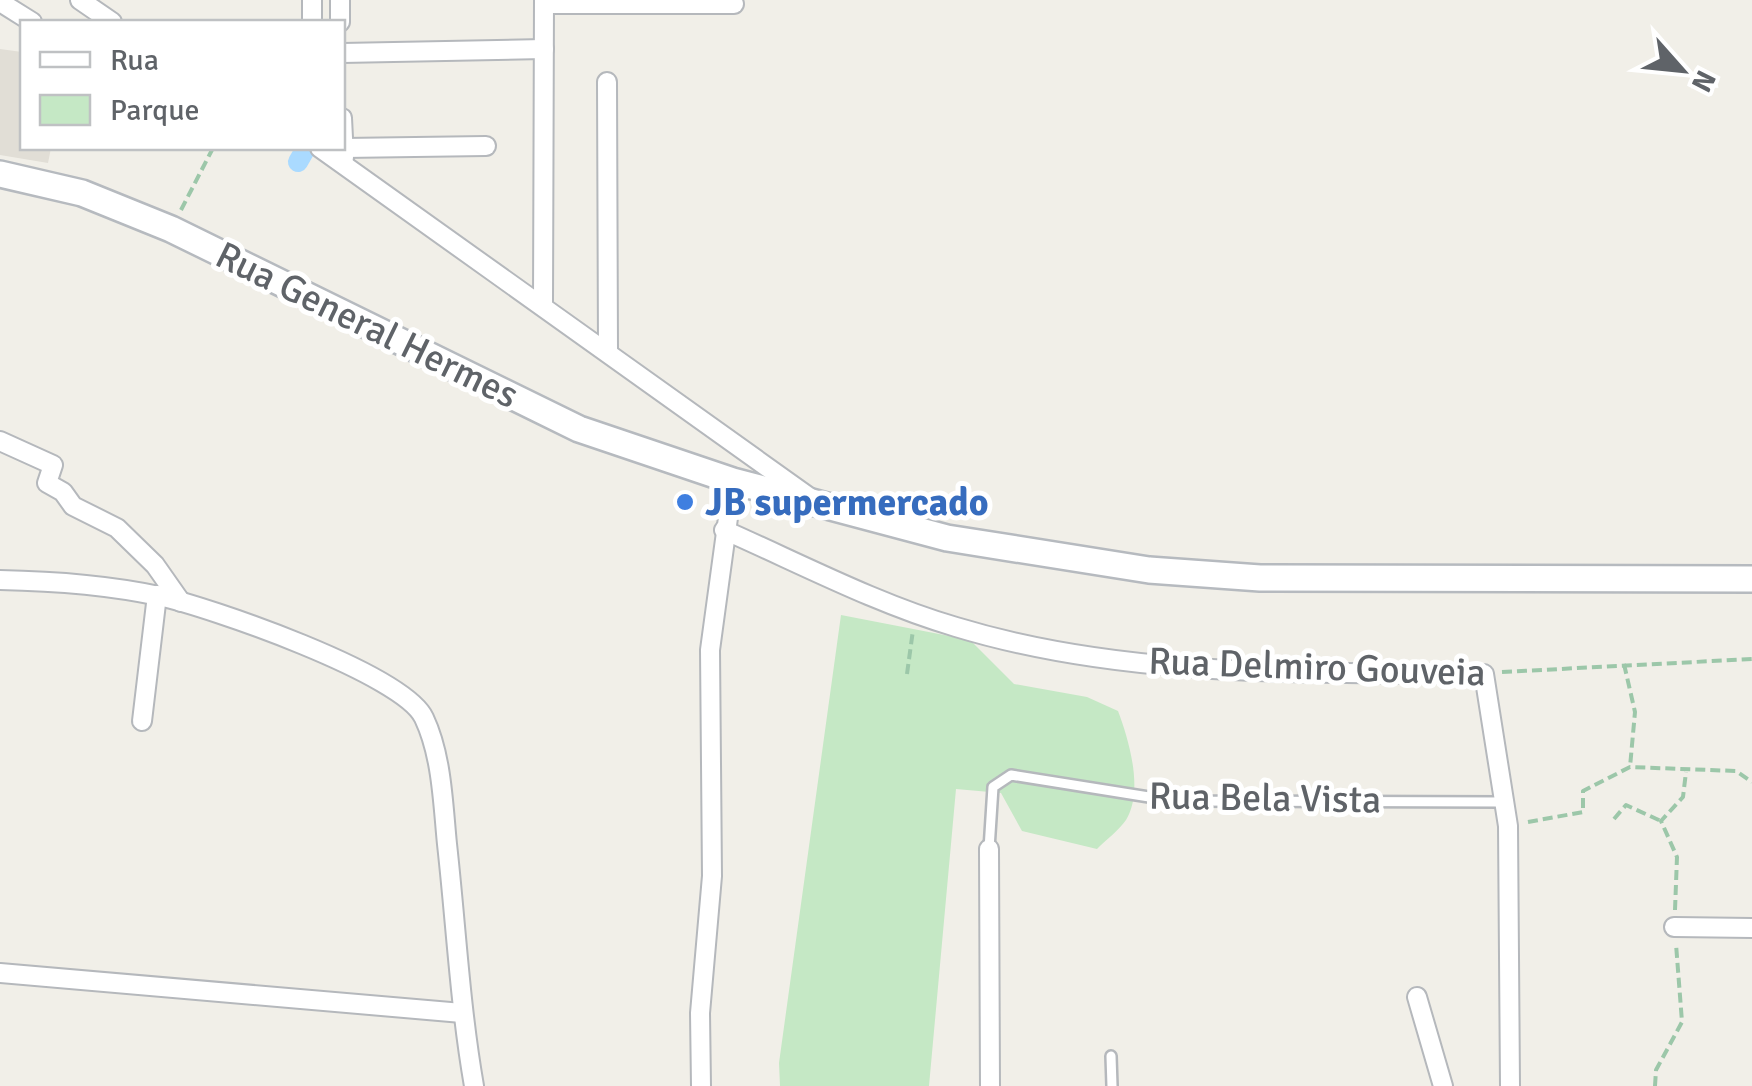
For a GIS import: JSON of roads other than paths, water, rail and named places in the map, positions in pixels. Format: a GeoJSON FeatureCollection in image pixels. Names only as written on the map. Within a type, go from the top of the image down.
{"type":"FeatureCollection","features":[{"type":"Feature","properties":{"kind":"street"},"geometry":{"type":"LineString","coordinates":[[80,0],[109,20]]}},
{"type":"Feature","properties":{"kind":"street"},"geometry":{"type":"LineString","coordinates":[[0,2],[29,20]]}},
{"type":"Feature","properties":{"kind":"street"},"geometry":{"type":"LineString","coordinates":[[543,303],[544,2],[734,4]]}},
{"type":"Feature","properties":{"kind":"street"},"geometry":{"type":"LineString","coordinates":[[345,53],[544,48]]}},
{"type":"Feature","properties":{"kind":"street"},"geometry":{"type":"LineString","coordinates":[[606,82],[608,350]]}},
{"type":"Feature","properties":{"kind":"street"},"geometry":{"type":"LineString","coordinates":[[344,156],[486,146]]}},
{"type":"Feature","properties":{"kind":"street"},"geometry":{"type":"LineString","coordinates":[[344,156],[428,227],[543,303],[754,454],[813,501]]}},
{"type":"Feature","properties":{"kind":"street","name":"Rua General Hermes"},"geometry":{"type":"LineString","coordinates":[[0,174],[82,193],[171,228],[579,429],[739,482],[947,538],[1149,570],[1398,582],[1752,579]]}},
{"type":"Feature","properties":{"kind":"street"},"geometry":{"type":"LineString","coordinates":[[0,441],[53,465],[47,482],[63,492],[73,506],[117,528],[154,565],[181,602]]}},
{"type":"Feature","properties":{"kind":"street"},"geometry":{"type":"LineString","coordinates":[[701,1086],[700,1014],[712,876],[709,670],[724,530],[739,482],[754,454]]}},
{"type":"Feature","properties":{"kind":"street","name":"Rua Delmiro Gouveia"},"geometry":{"type":"LineString","coordinates":[[724,530],[955,627],[1190,671],[1484,674],[1506,802]]}},
{"type":"Feature","properties":{"kind":"street"},"geometry":{"type":"LineString","coordinates":[[0,580],[157,595],[181,602],[256,627],[386,684],[423,714],[442,791],[462,1013],[474,1086]]}},
{"type":"Feature","properties":{"kind":"street"},"geometry":{"type":"LineString","coordinates":[[142,721],[157,595]]}},
{"type":"Feature","properties":{"kind":"street"},"geometry":{"type":"LineString","coordinates":[[1506,802],[1510,1086]]}},
{"type":"Feature","properties":{"kind":"street"},"geometry":{"type":"LineString","coordinates":[[989,849],[990,1086]]}},
{"type":"Feature","properties":{"kind":"street"},"geometry":{"type":"LineString","coordinates":[[1674,927],[1752,928]]}},
{"type":"Feature","properties":{"kind":"street"},"geometry":{"type":"LineString","coordinates":[[0,973],[462,1013]]}},
{"type":"Feature","properties":{"kind":"street"},"geometry":{"type":"LineString","coordinates":[[1418,997],[1443,1086]]}},
{"type":"Feature","properties":{"kind":"lane","name":"Rua Bela Vista"},"geometry":{"type":"LineString","coordinates":[[989,849],[993,787],[1003,776],[1025,776],[1174,801],[1506,802]]}},
{"type":"Feature","properties":{"kind":"lane"},"geometry":{"type":"LineString","coordinates":[[1110,1056],[1112,1086]]}},
{"type":"Feature","properties":{"kind":"waterway"},"geometry":{"type":"LineString","coordinates":[[298,162],[305,150]]}},
{"type":"Feature","properties":{"kind":"place","name":"JB supermercado"},"geometry":{"type":"Point","coordinates":[685,502]}}]}
